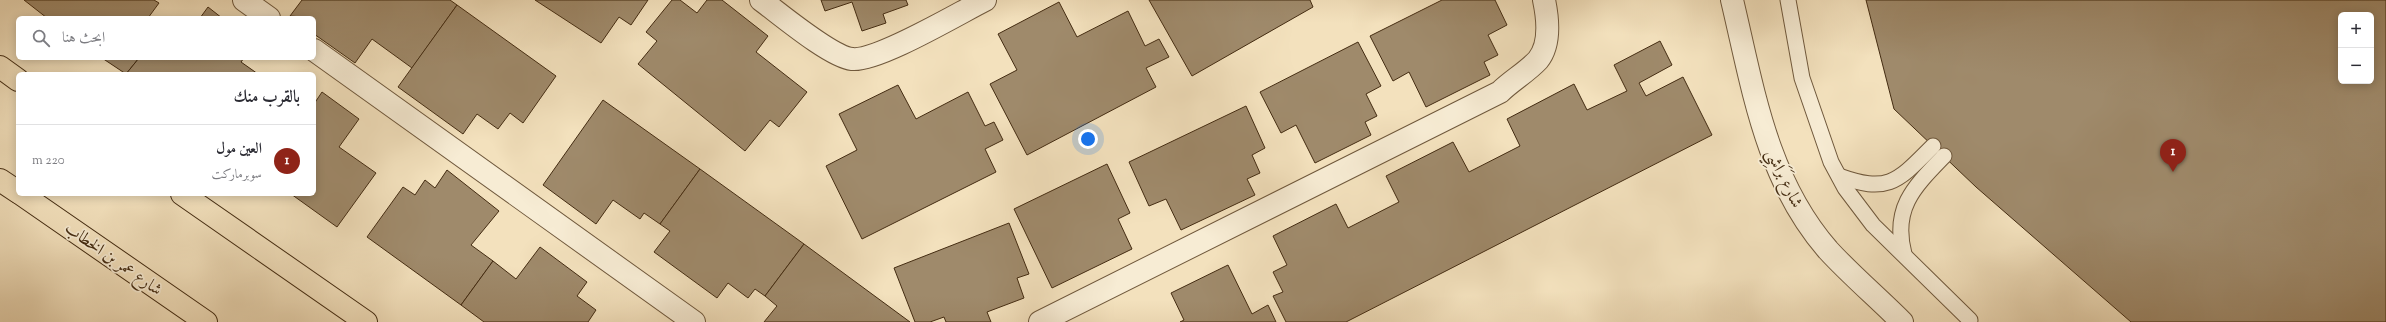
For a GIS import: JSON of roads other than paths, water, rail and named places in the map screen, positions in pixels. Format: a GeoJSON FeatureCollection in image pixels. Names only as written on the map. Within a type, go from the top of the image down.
{"type":"FeatureCollection","features":[{"type":"Feature","properties":{"kind":"main road"},"geometry":{"type":"LineString","coordinates":[[0,180],[16,191]]}},
{"type":"Feature","properties":{"kind":"main road","name":"شارع عمر بن الخطاب"},"geometry":{"type":"LineString","coordinates":[[24,196],[206,322]]}},
{"type":"Feature","properties":{"kind":"main road"},"geometry":{"type":"LineString","coordinates":[[185,196],[366,322]]}},
{"type":"Feature","properties":{"kind":"street"},"geometry":{"type":"LineString","coordinates":[[244,0],[266,16]]}},
{"type":"Feature","properties":{"kind":"street"},"geometry":{"type":"LineString","coordinates":[[761,0],[832,51],[852,59],[876,55],[985,0]]}},
{"type":"Feature","properties":{"kind":"street"},"geometry":{"type":"LineString","coordinates":[[1040,322],[1500,92],[1538,59],[1546,40],[1549,21],[1544,0]]}},
{"type":"Feature","properties":{"kind":"street","name":"شارع بَرَاشِي"},"geometry":{"type":"LineString","coordinates":[[1732,0],[1759,115],[1774,163],[1790,195],[1828,250],[1902,322]]}},
{"type":"Feature","properties":{"kind":"street"},"geometry":{"type":"LineString","coordinates":[[316,51],[694,322]]}},
{"type":"Feature","properties":{"kind":"street"},"geometry":{"type":"LineString","coordinates":[[0,55],[10,74]]}},
{"type":"Feature","properties":{"kind":"lane"},"geometry":{"type":"LineString","coordinates":[[1788,0],[1802,78],[1818,127],[1845,188],[1873,225],[1970,320]]}},
{"type":"Feature","properties":{"kind":"lane"},"geometry":{"type":"LineString","coordinates":[[1839,176],[1860,184],[1875,185],[1889,183],[1900,177],[1933,146]]}},
{"type":"Feature","properties":{"kind":"lane"},"geometry":{"type":"LineString","coordinates":[[1904,254],[1900,226],[1906,200],[1913,189],[1944,156]]}},
{"type":"Feature","properties":{"kind":"place","name":"العين مول"},"geometry":{"type":"Point","coordinates":[2173,172]}}]}
